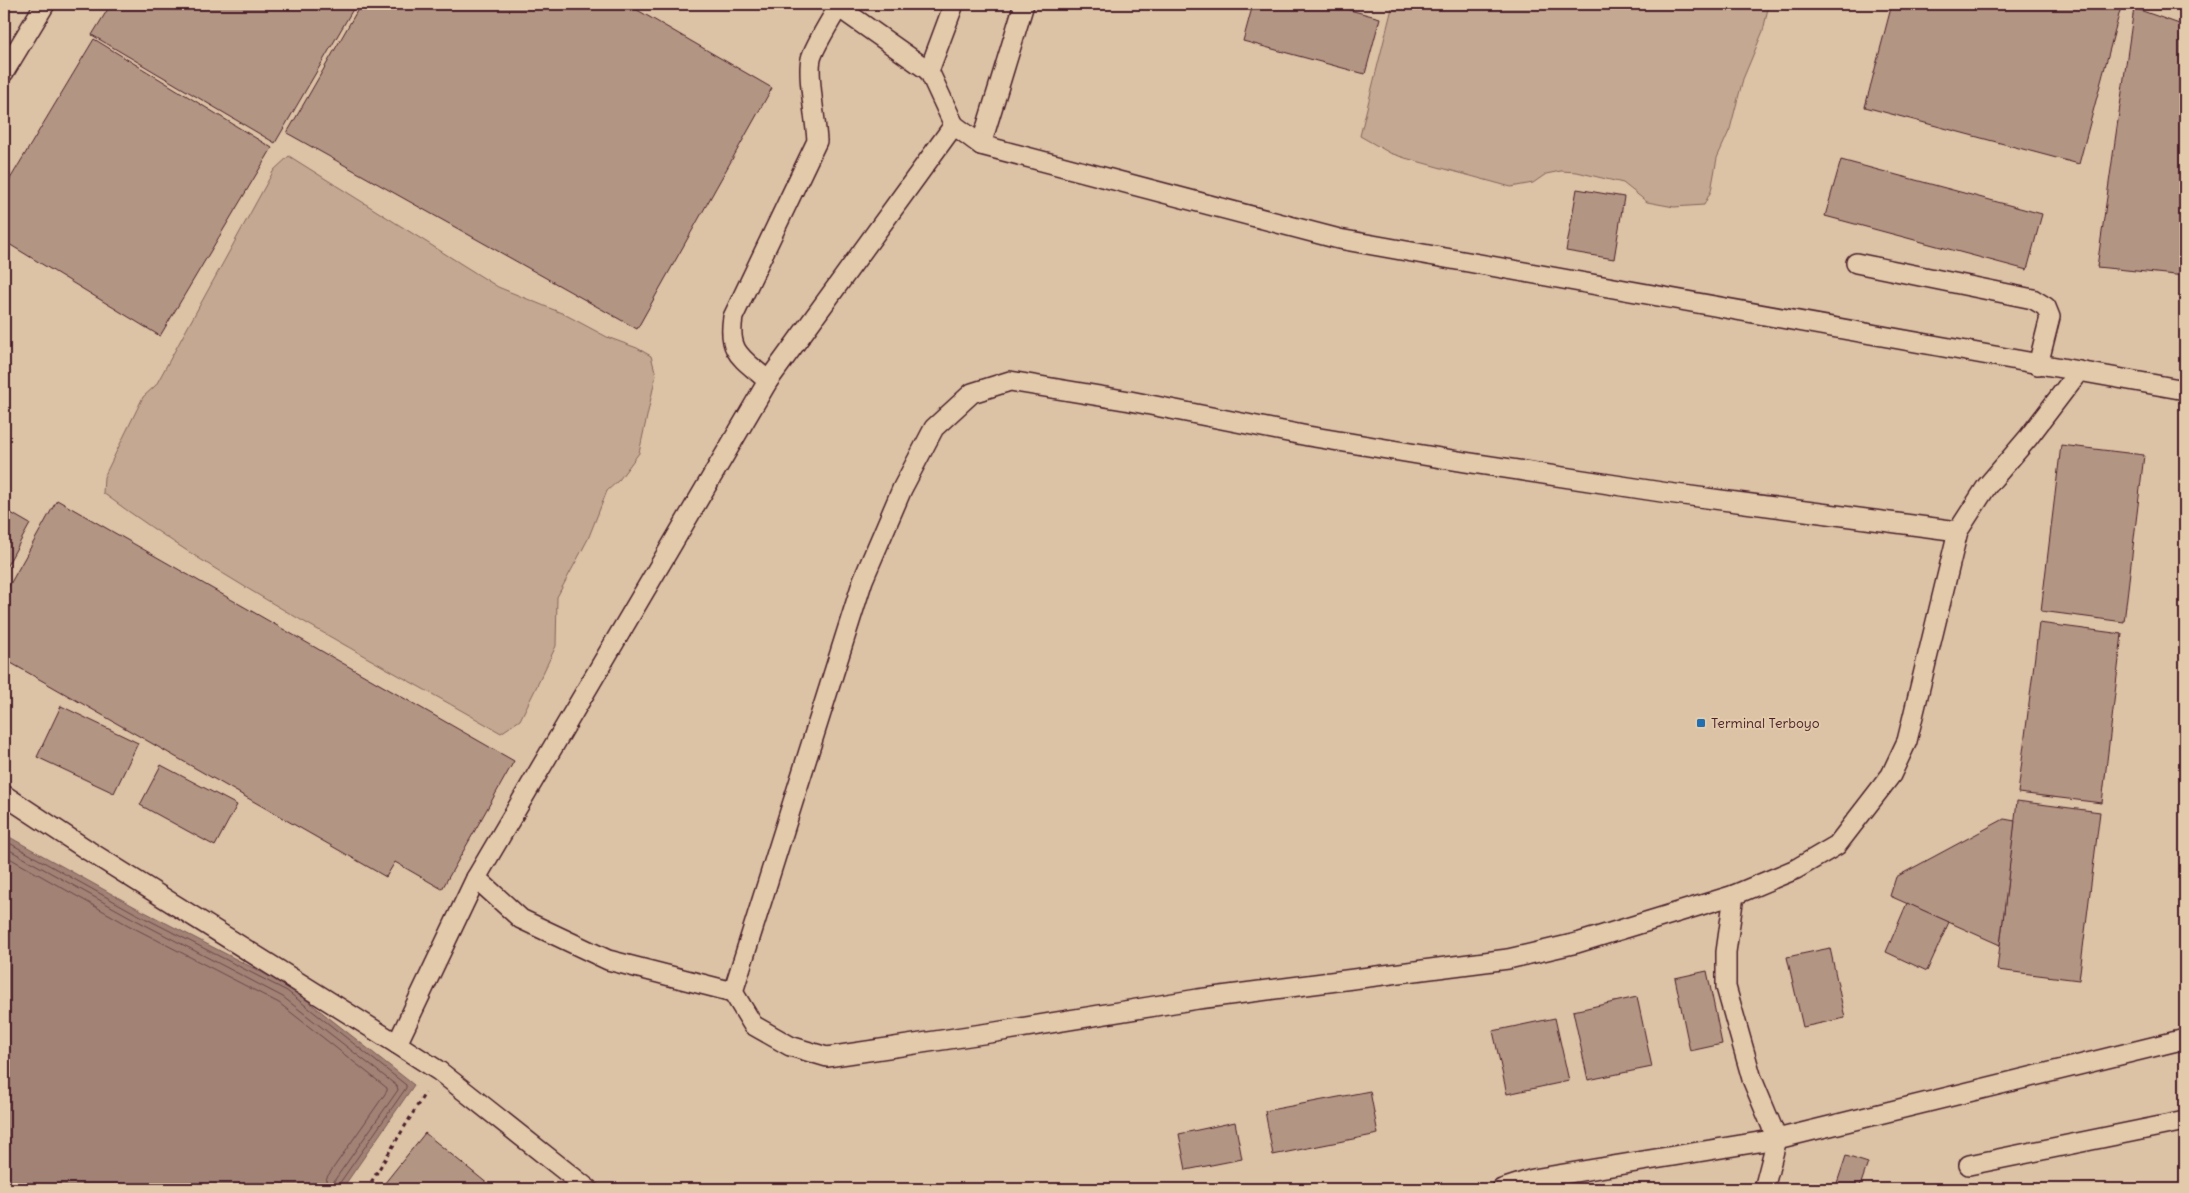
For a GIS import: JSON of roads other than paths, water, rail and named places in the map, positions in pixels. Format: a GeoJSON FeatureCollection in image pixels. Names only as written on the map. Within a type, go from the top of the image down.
{"type":"FeatureCollection","features":[{"type":"Feature","properties":{"kind":"lane"},"geometry":{"type":"LineString","coordinates":[[4,72],[45,4]]}},
{"type":"Feature","properties":{"kind":"lane"},"geometry":{"type":"LineString","coordinates":[[929,71],[954,4]]}},
{"type":"Feature","properties":{"kind":"lane"},"geometry":{"type":"LineString","coordinates":[[981,145],[1024,4]]}},
{"type":"Feature","properties":{"kind":"lane"},"geometry":{"type":"LineString","coordinates":[[768,382],[734,350],[730,335],[733,317],[817,141],[810,72],[811,58],[837,5],[929,71],[954,125],[981,145],[1338,239],[2185,390]]}},
{"type":"Feature","properties":{"kind":"lane"},"geometry":{"type":"LineString","coordinates":[[397,1044],[476,878],[768,382],[954,125]]}},
{"type":"Feature","properties":{"kind":"lane"},"geometry":{"type":"LineString","coordinates":[[1856,263],[2033,299],[2046,307],[2050,317],[2038,365]]}},
{"type":"Feature","properties":{"kind":"lane"},"geometry":{"type":"LineString","coordinates":[[476,878],[521,919],[608,960],[733,992],[753,1024],[790,1046],[827,1057],[1198,1000],[1508,959],[1577,943],[1734,895],[1796,869],[1837,845],[1892,775],[1907,741],[1958,531],[1987,486],[2028,438],[2079,371]]}},
{"type":"Feature","properties":{"kind":"lane"},"geometry":{"type":"LineString","coordinates":[[733,992],[863,580],[902,489],[934,428],[972,393],[1010,381],[1465,462],[1668,493],[1958,531]]}},
{"type":"Feature","properties":{"kind":"lane"},"geometry":{"type":"LineString","coordinates":[[4,794],[88,851],[439,1071],[588,1189]]}},
{"type":"Feature","properties":{"kind":"lane"},"geometry":{"type":"LineString","coordinates":[[1734,895],[1726,952],[1726,987],[1752,1079],[1777,1140],[1764,1189]]}},
{"type":"Feature","properties":{"kind":"lane"},"geometry":{"type":"LineString","coordinates":[[1502,1189],[1533,1179],[1777,1140],[2185,1039]]}},
{"type":"Feature","properties":{"kind":"lane"},"geometry":{"type":"LineString","coordinates":[[1969,1164],[2185,1121]]}},
{"type":"Feature","properties":{"kind":"water"},"geometry":{"type":"Polygon","coordinates":[[[4,834],[137,908],[290,987],[414,1085],[342,1189],[4,1189],[4,834]]]}},
{"type":"Feature","properties":{"kind":"place","name":"Terminal Terboyo"},"geometry":{"type":"Point","coordinates":[1701,723]}}]}
